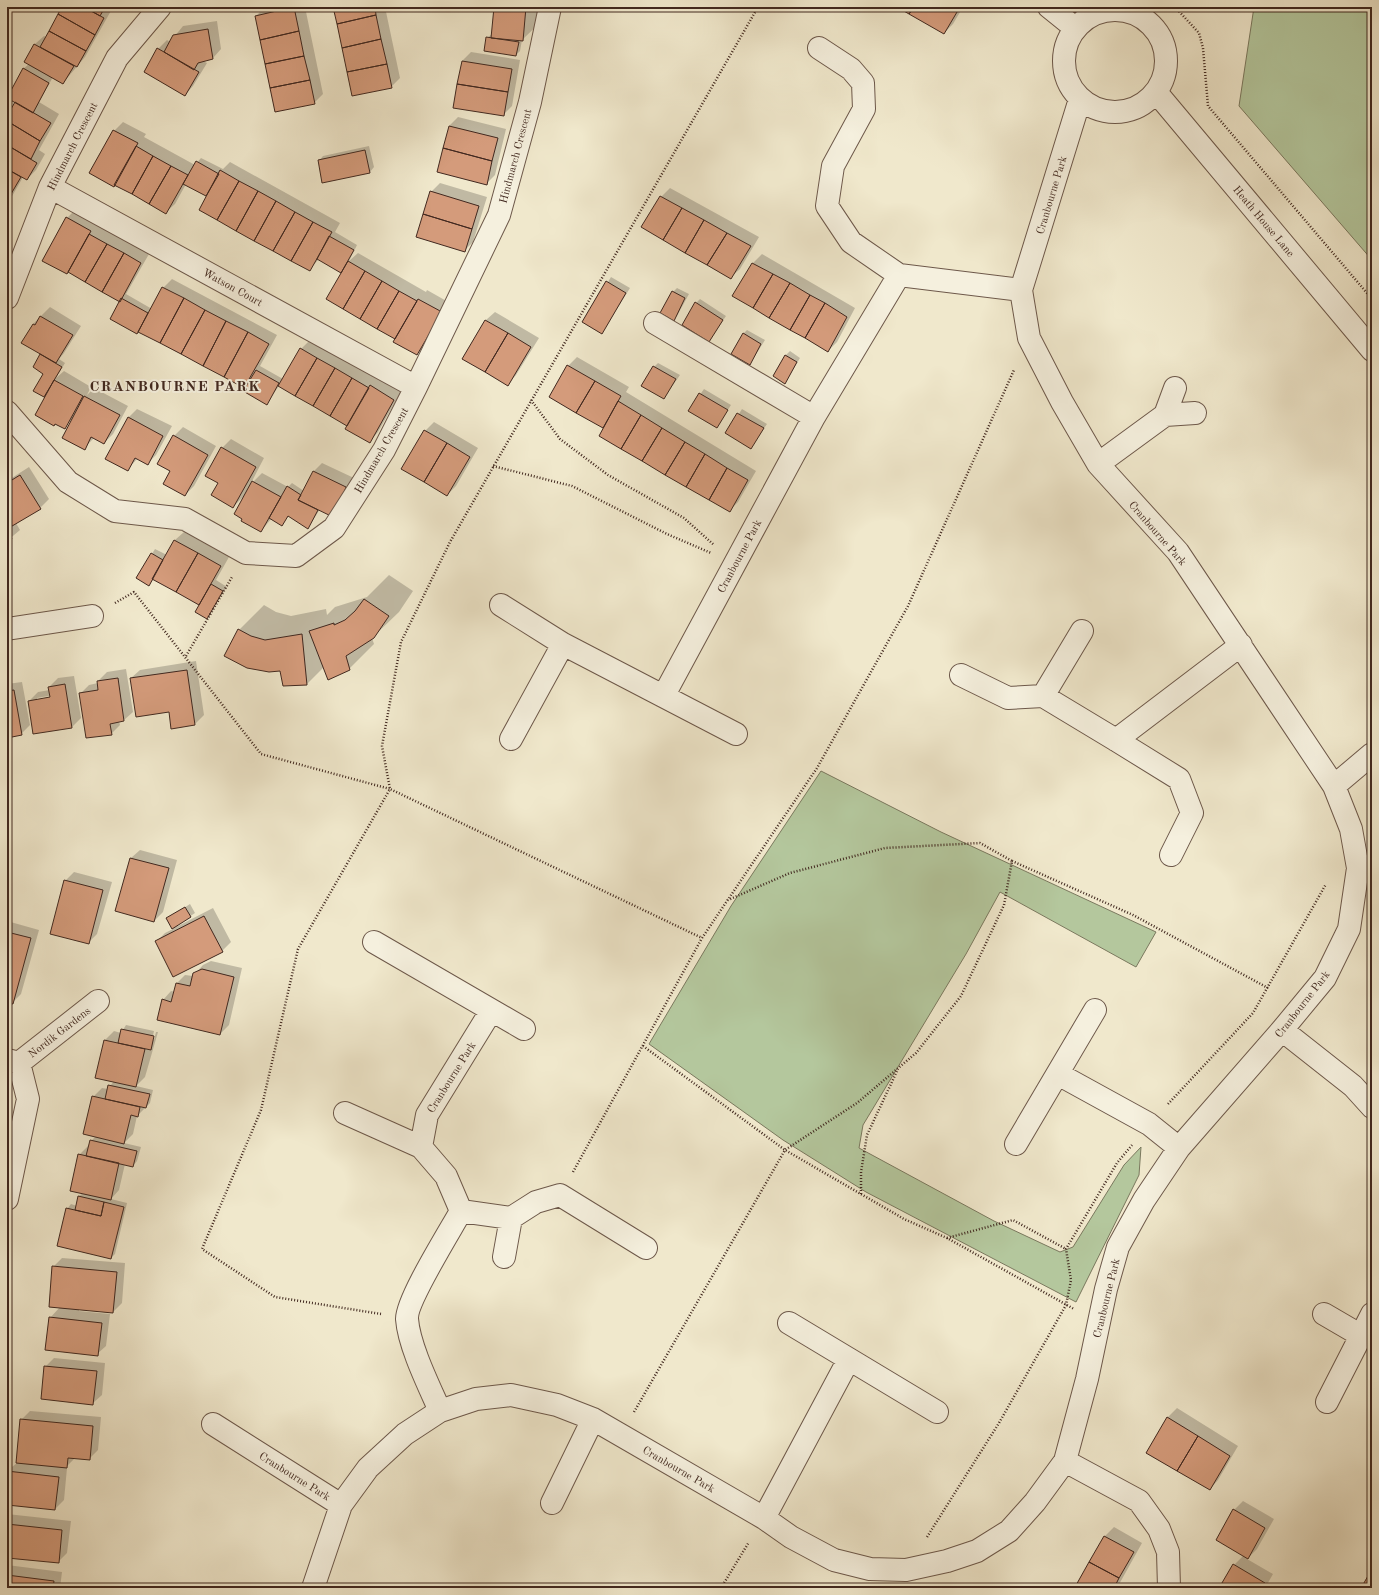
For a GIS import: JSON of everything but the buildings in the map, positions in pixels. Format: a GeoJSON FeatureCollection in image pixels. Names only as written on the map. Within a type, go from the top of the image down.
{"type":"FeatureCollection","features":[{"type":"Feature","properties":{"kind":"street","name":"Hindmarch Crescent"},"geometry":{"type":"LineString","coordinates":[[7,298],[50,187],[117,58],[160,7]]}},
{"type":"Feature","properties":{"kind":"street","name":"Hindmarch Crescent"},"geometry":{"type":"LineString","coordinates":[[7,412],[68,482],[115,511],[185,519],[246,553],[296,556],[334,528],[384,450],[499,215],[530,102],[550,7]]}},
{"type":"Feature","properties":{"kind":"street"},"geometry":{"type":"LineString","coordinates":[[1049,7],[1075,28]]}},
{"type":"Feature","properties":{"kind":"street"},"geometry":{"type":"LineString","coordinates":[[1105,10],[1123,10],[1148,13],[1158,32],[1164,49],[1166,67],[1161,84],[1156,92],[1143,104],[1126,111],[1109,112],[1092,107],[1080,99],[1070,85],[1064,68],[1064,50],[1075,28],[1088,17],[1105,10]]}},
{"type":"Feature","properties":{"kind":"street"},"geometry":{"type":"LineString","coordinates":[[819,48],[851,69],[863,83],[864,109],[833,166],[828,206],[851,242],[899,275],[1021,290]]}},
{"type":"Feature","properties":{"kind":"street","name":"Heath House Lane"},"geometry":{"type":"LineString","coordinates":[[1156,92],[1372,350]]}},
{"type":"Feature","properties":{"kind":"street","name":"Cranbourne Park"},"geometry":{"type":"LineString","coordinates":[[213,1424],[341,1505],[368,1468],[405,1434],[440,1411],[476,1399],[511,1395],[557,1405],[593,1419],[764,1518],[791,1537],[834,1560],[870,1569],[906,1570],[947,1561],[977,1551],[1009,1531],[1035,1502],[1065,1461],[1106,1290],[1118,1247],[1144,1200],[1179,1148],[1282,1030],[1325,978],[1349,929],[1365,872],[1351,829],[1334,786],[1178,552],[1098,464],[1062,402],[1029,338],[1021,290],[1080,99]]}},
{"type":"Feature","properties":{"kind":"street","name":"Watson Court"},"geometry":{"type":"LineString","coordinates":[[50,187],[416,387]]}},
{"type":"Feature","properties":{"kind":"street","name":"Cranbourne Park"},"geometry":{"type":"LineString","coordinates":[[664,695],[814,417],[899,275]]}},
{"type":"Feature","properties":{"kind":"street"},"geometry":{"type":"LineString","coordinates":[[655,323],[814,417]]}},
{"type":"Feature","properties":{"kind":"street"},"geometry":{"type":"LineString","coordinates":[[1165,415],[1175,388]]}},
{"type":"Feature","properties":{"kind":"street"},"geometry":{"type":"LineString","coordinates":[[1098,464],[1165,415],[1195,413]]}},
{"type":"Feature","properties":{"kind":"street"},"geometry":{"type":"LineString","coordinates":[[501,605],[563,644],[664,695],[736,734]]}},
{"type":"Feature","properties":{"kind":"street"},"geometry":{"type":"LineString","coordinates":[[7,629],[92,616]]}},
{"type":"Feature","properties":{"kind":"street"},"geometry":{"type":"LineString","coordinates":[[1043,696],[1082,631]]}},
{"type":"Feature","properties":{"kind":"street"},"geometry":{"type":"LineString","coordinates":[[511,739],[563,644]]}},
{"type":"Feature","properties":{"kind":"street"},"geometry":{"type":"LineString","coordinates":[[1116,740],[1240,645]]}},
{"type":"Feature","properties":{"kind":"street"},"geometry":{"type":"LineString","coordinates":[[961,675],[1008,698],[1043,696],[1178,779],[1192,813],[1171,855]]}},
{"type":"Feature","properties":{"kind":"street"},"geometry":{"type":"LineString","coordinates":[[1334,786],[1372,754]]}},
{"type":"Feature","properties":{"kind":"street"},"geometry":{"type":"LineString","coordinates":[[374,942],[524,1029]]}},
{"type":"Feature","properties":{"kind":"street","name":"Nordik Gardens"},"geometry":{"type":"LineString","coordinates":[[7,1199],[28,1099],[13,1061],[98,1001]]}},
{"type":"Feature","properties":{"kind":"street","name":"Cranbourne Park"},"geometry":{"type":"LineString","coordinates":[[421,1147],[427,1115],[491,1010]]}},
{"type":"Feature","properties":{"kind":"street"},"geometry":{"type":"LineString","coordinates":[[1016,1144],[1095,1010]]}},
{"type":"Feature","properties":{"kind":"street"},"geometry":{"type":"LineString","coordinates":[[1282,1030],[1353,1086],[1372,1107]]}},
{"type":"Feature","properties":{"kind":"street"},"geometry":{"type":"LineString","coordinates":[[1058,1074],[1149,1124],[1179,1148]]}},
{"type":"Feature","properties":{"kind":"street"},"geometry":{"type":"LineString","coordinates":[[345,1113],[421,1147],[446,1176],[461,1211]]}},
{"type":"Feature","properties":{"kind":"street"},"geometry":{"type":"LineString","coordinates":[[461,1211],[511,1218],[536,1202],[560,1195],[646,1248]]}},
{"type":"Feature","properties":{"kind":"street"},"geometry":{"type":"LineString","coordinates":[[440,1411],[416,1355],[407,1318],[417,1290],[461,1211]]}},
{"type":"Feature","properties":{"kind":"street"},"geometry":{"type":"LineString","coordinates":[[504,1257],[511,1218]]}},
{"type":"Feature","properties":{"kind":"street"},"geometry":{"type":"LineString","coordinates":[[1324,1314],[1360,1335]]}},
{"type":"Feature","properties":{"kind":"street"},"geometry":{"type":"LineString","coordinates":[[1327,1402],[1372,1314]]}},
{"type":"Feature","properties":{"kind":"street"},"geometry":{"type":"LineString","coordinates":[[789,1323],[938,1412]]}},
{"type":"Feature","properties":{"kind":"street"},"geometry":{"type":"LineString","coordinates":[[764,1518],[849,1359]]}},
{"type":"Feature","properties":{"kind":"street"},"geometry":{"type":"LineString","coordinates":[[552,1503],[593,1419]]}},
{"type":"Feature","properties":{"kind":"street"},"geometry":{"type":"LineString","coordinates":[[1065,1461],[1139,1501],[1159,1529],[1168,1552],[1169,1588]]}},
{"type":"Feature","properties":{"kind":"street"},"geometry":{"type":"LineString","coordinates":[[313,1588],[341,1505]]}},
{"type":"Feature","properties":{"kind":"path"},"geometry":{"type":"LineString","coordinates":[[407,1318],[275,1297],[202,1249],[261,1110],[298,949],[390,789],[382,746],[401,642],[450,542],[758,7]]}},
{"type":"Feature","properties":{"kind":"path"},"geometry":{"type":"LineString","coordinates":[[1175,7],[1199,32],[1203,48],[1208,106],[1372,299]]}},
{"type":"Feature","properties":{"kind":"path"},"geometry":{"type":"LineString","coordinates":[[560,1195],[702,938],[817,768],[908,606],[1029,338]]}},
{"type":"Feature","properties":{"kind":"path"},"geometry":{"type":"LineString","coordinates":[[531,400],[560,439],[608,475],[684,518],[735,564]]}},
{"type":"Feature","properties":{"kind":"path"},"geometry":{"type":"LineString","coordinates":[[493,466],[572,486],[666,534],[735,564]]}},
{"type":"Feature","properties":{"kind":"path"},"geometry":{"type":"LineString","coordinates":[[186,656],[246,553]]}},
{"type":"Feature","properties":{"kind":"path"},"geometry":{"type":"LineString","coordinates":[[92,616],[134,592],[186,656],[261,754],[390,789],[702,938]]}},
{"type":"Feature","properties":{"kind":"path"},"geometry":{"type":"LineString","coordinates":[[728,900],[790,873],[885,848],[980,843],[1012,861],[1133,915],[1268,988]]}},
{"type":"Feature","properties":{"kind":"path"},"geometry":{"type":"LineString","coordinates":[[620,1435],[785,1150],[857,1104],[899,1068],[916,1053],[961,996],[1004,905],[1012,861]]}},
{"type":"Feature","properties":{"kind":"path"},"geometry":{"type":"LineString","coordinates":[[906,1570],[999,1423],[1066,1305],[1071,1280],[1066,1249],[1117,1163],[1149,1124],[1253,1013],[1326,883]]}},
{"type":"Feature","properties":{"kind":"path"},"geometry":{"type":"LineString","coordinates":[[643,1046],[785,1150],[904,1219],[947,1238],[1098,1324]]}},
{"type":"Feature","properties":{"kind":"path"},"geometry":{"type":"LineString","coordinates":[[861,1195],[861,1172],[867,1135],[899,1068]]}},
{"type":"Feature","properties":{"kind":"path"},"geometry":{"type":"LineString","coordinates":[[947,1238],[1013,1220],[1066,1249]]}},
{"type":"Feature","properties":{"kind":"path"},"geometry":{"type":"LineString","coordinates":[[721,1588],[764,1518]]}},
{"type":"Feature","properties":{"kind":"green space"},"geometry":{"type":"Polygon","coordinates":[[[1254,7],[1372,7],[1372,260],[1239,106],[1254,7]]]}},
{"type":"Feature","properties":{"kind":"green space"},"geometry":{"type":"Polygon","coordinates":[[[821,771],[941,832],[1156,932],[1136,967],[1000,892],[966,954],[863,1125],[859,1148],[994,1221],[1060,1252],[1073,1247],[1124,1165],[1141,1147],[1139,1175],[1076,1302],[866,1192],[783,1140],[649,1044],[731,906],[821,771]]]}},
{"type":"Feature","properties":{"kind":"district","name":"CRANBOURNE PARK"},"geometry":{"type":"Point","coordinates":[175,386]}}]}
